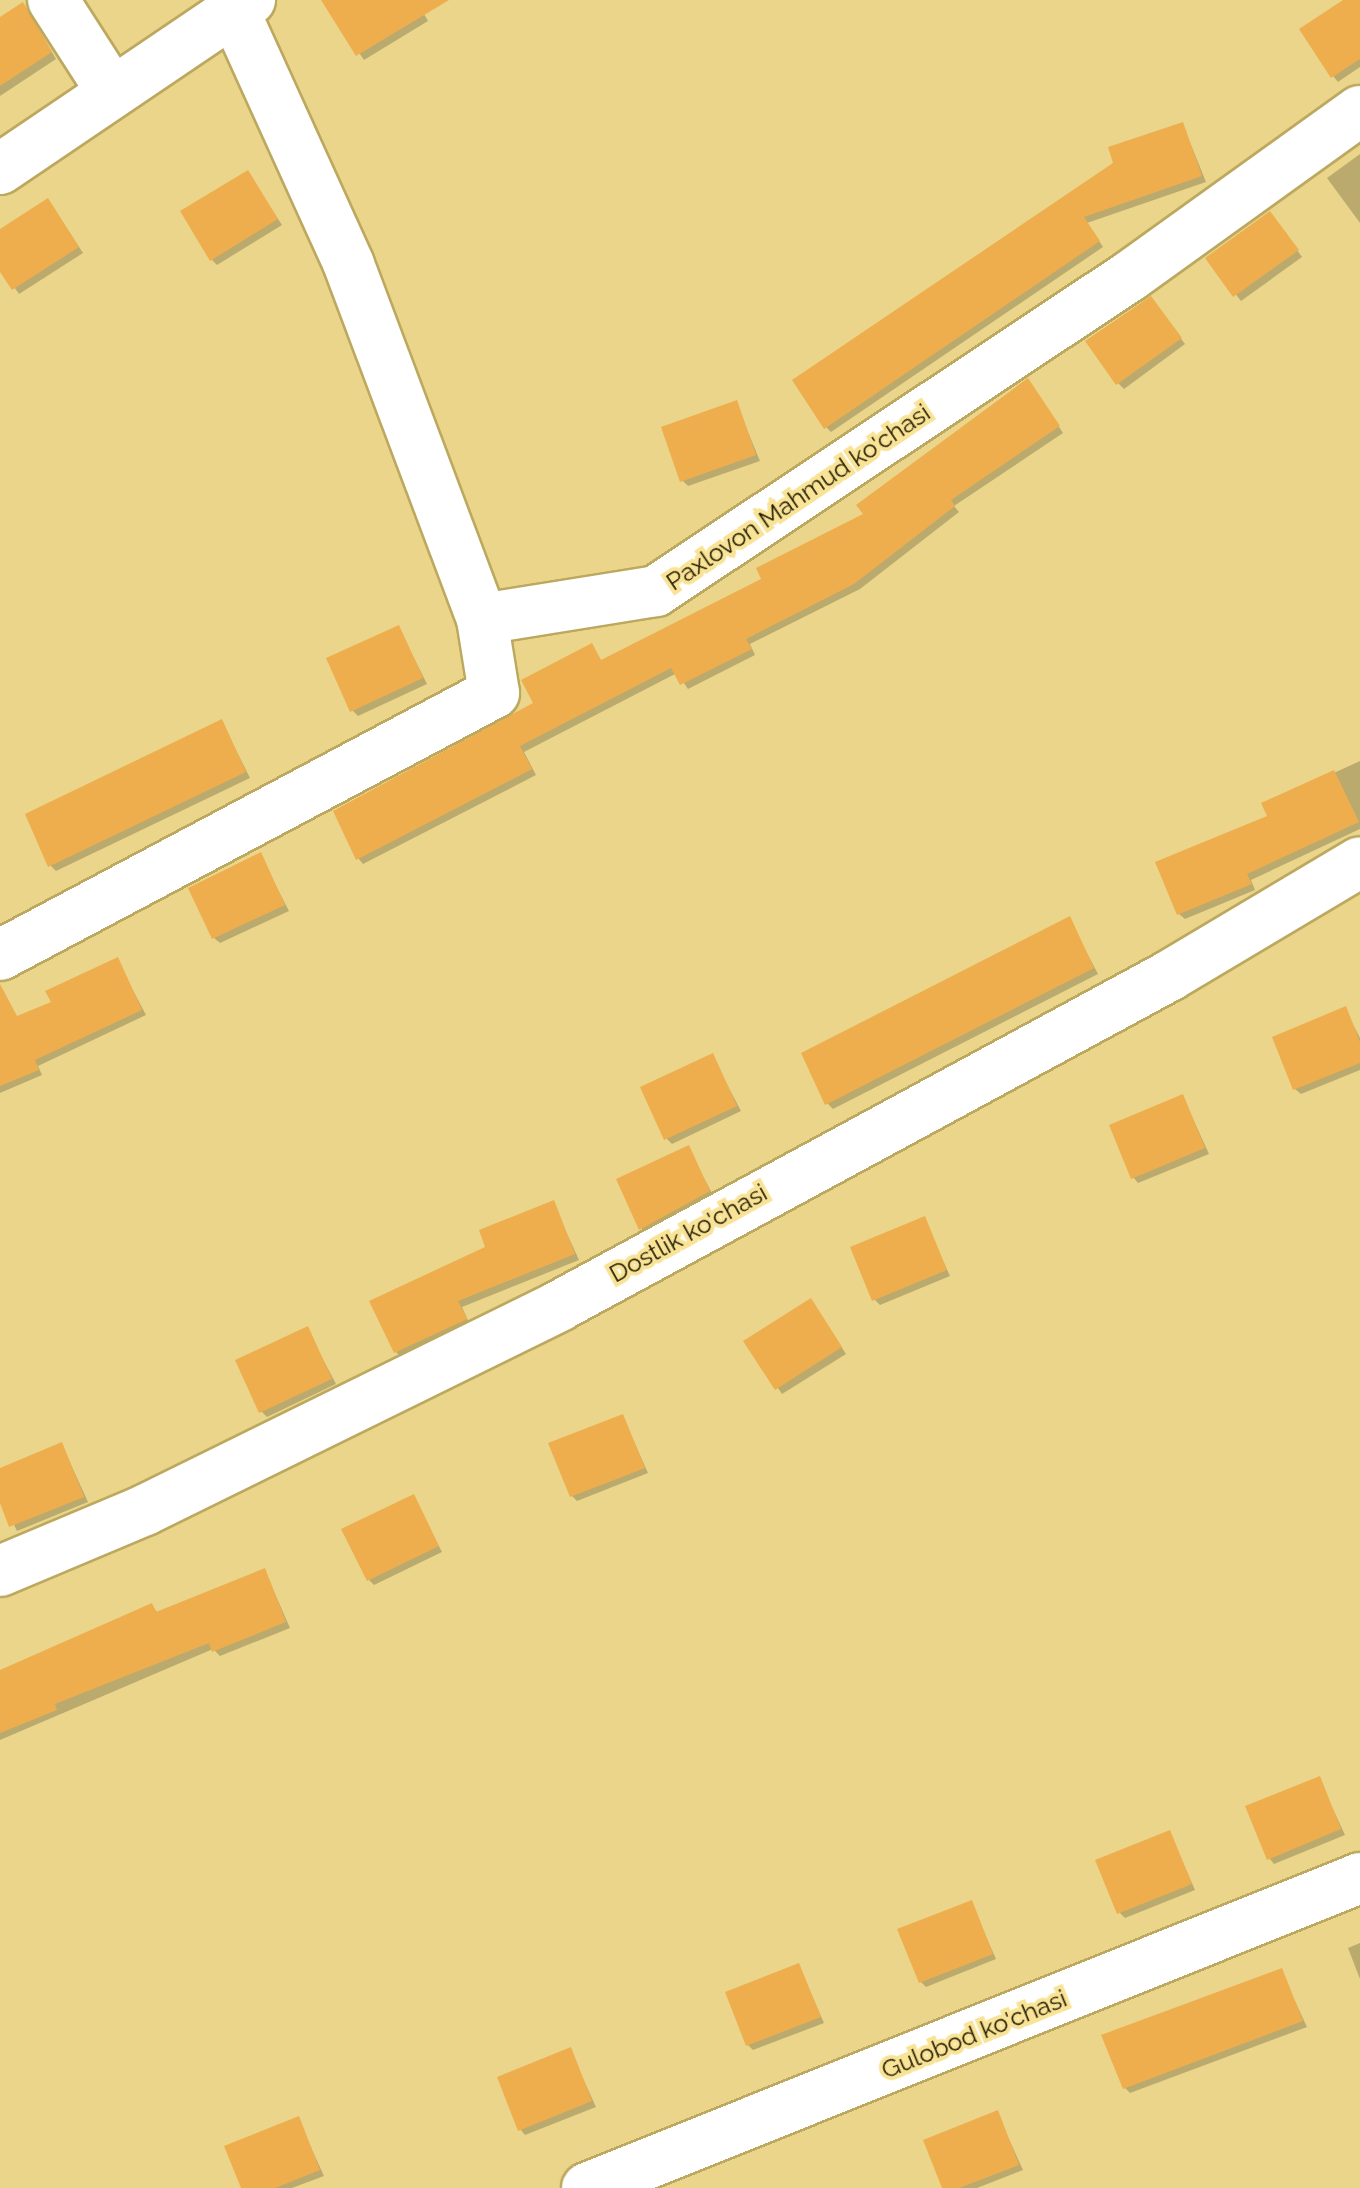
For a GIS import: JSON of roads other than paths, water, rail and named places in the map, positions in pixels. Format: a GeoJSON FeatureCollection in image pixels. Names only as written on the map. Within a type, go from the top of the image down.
{"type":"FeatureCollection","features":[{"type":"Feature","properties":{"kind":"street"},"geometry":{"type":"LineString","coordinates":[[52,0],[112,92]]}},
{"type":"Feature","properties":{"kind":"street"},"geometry":{"type":"LineString","coordinates":[[0,169],[242,6],[349,265],[482,619],[494,693],[0,956]]}},
{"type":"Feature","properties":{"kind":"street","name":"Paxlovon Mahmud ko'chasi"},"geometry":{"type":"LineString","coordinates":[[482,619],[656,591],[1130,276],[1360,110]]}},
{"type":"Feature","properties":{"kind":"street","name":"Dostlik ko'chasi"},"geometry":{"type":"LineString","coordinates":[[0,1571],[146,1510],[559,1306],[1169,976],[1360,862]]}},
{"type":"Feature","properties":{"kind":"street","name":"Gulobod ko'chasi"},"geometry":{"type":"LineString","coordinates":[[586,2188],[1360,1878]]}}]}
